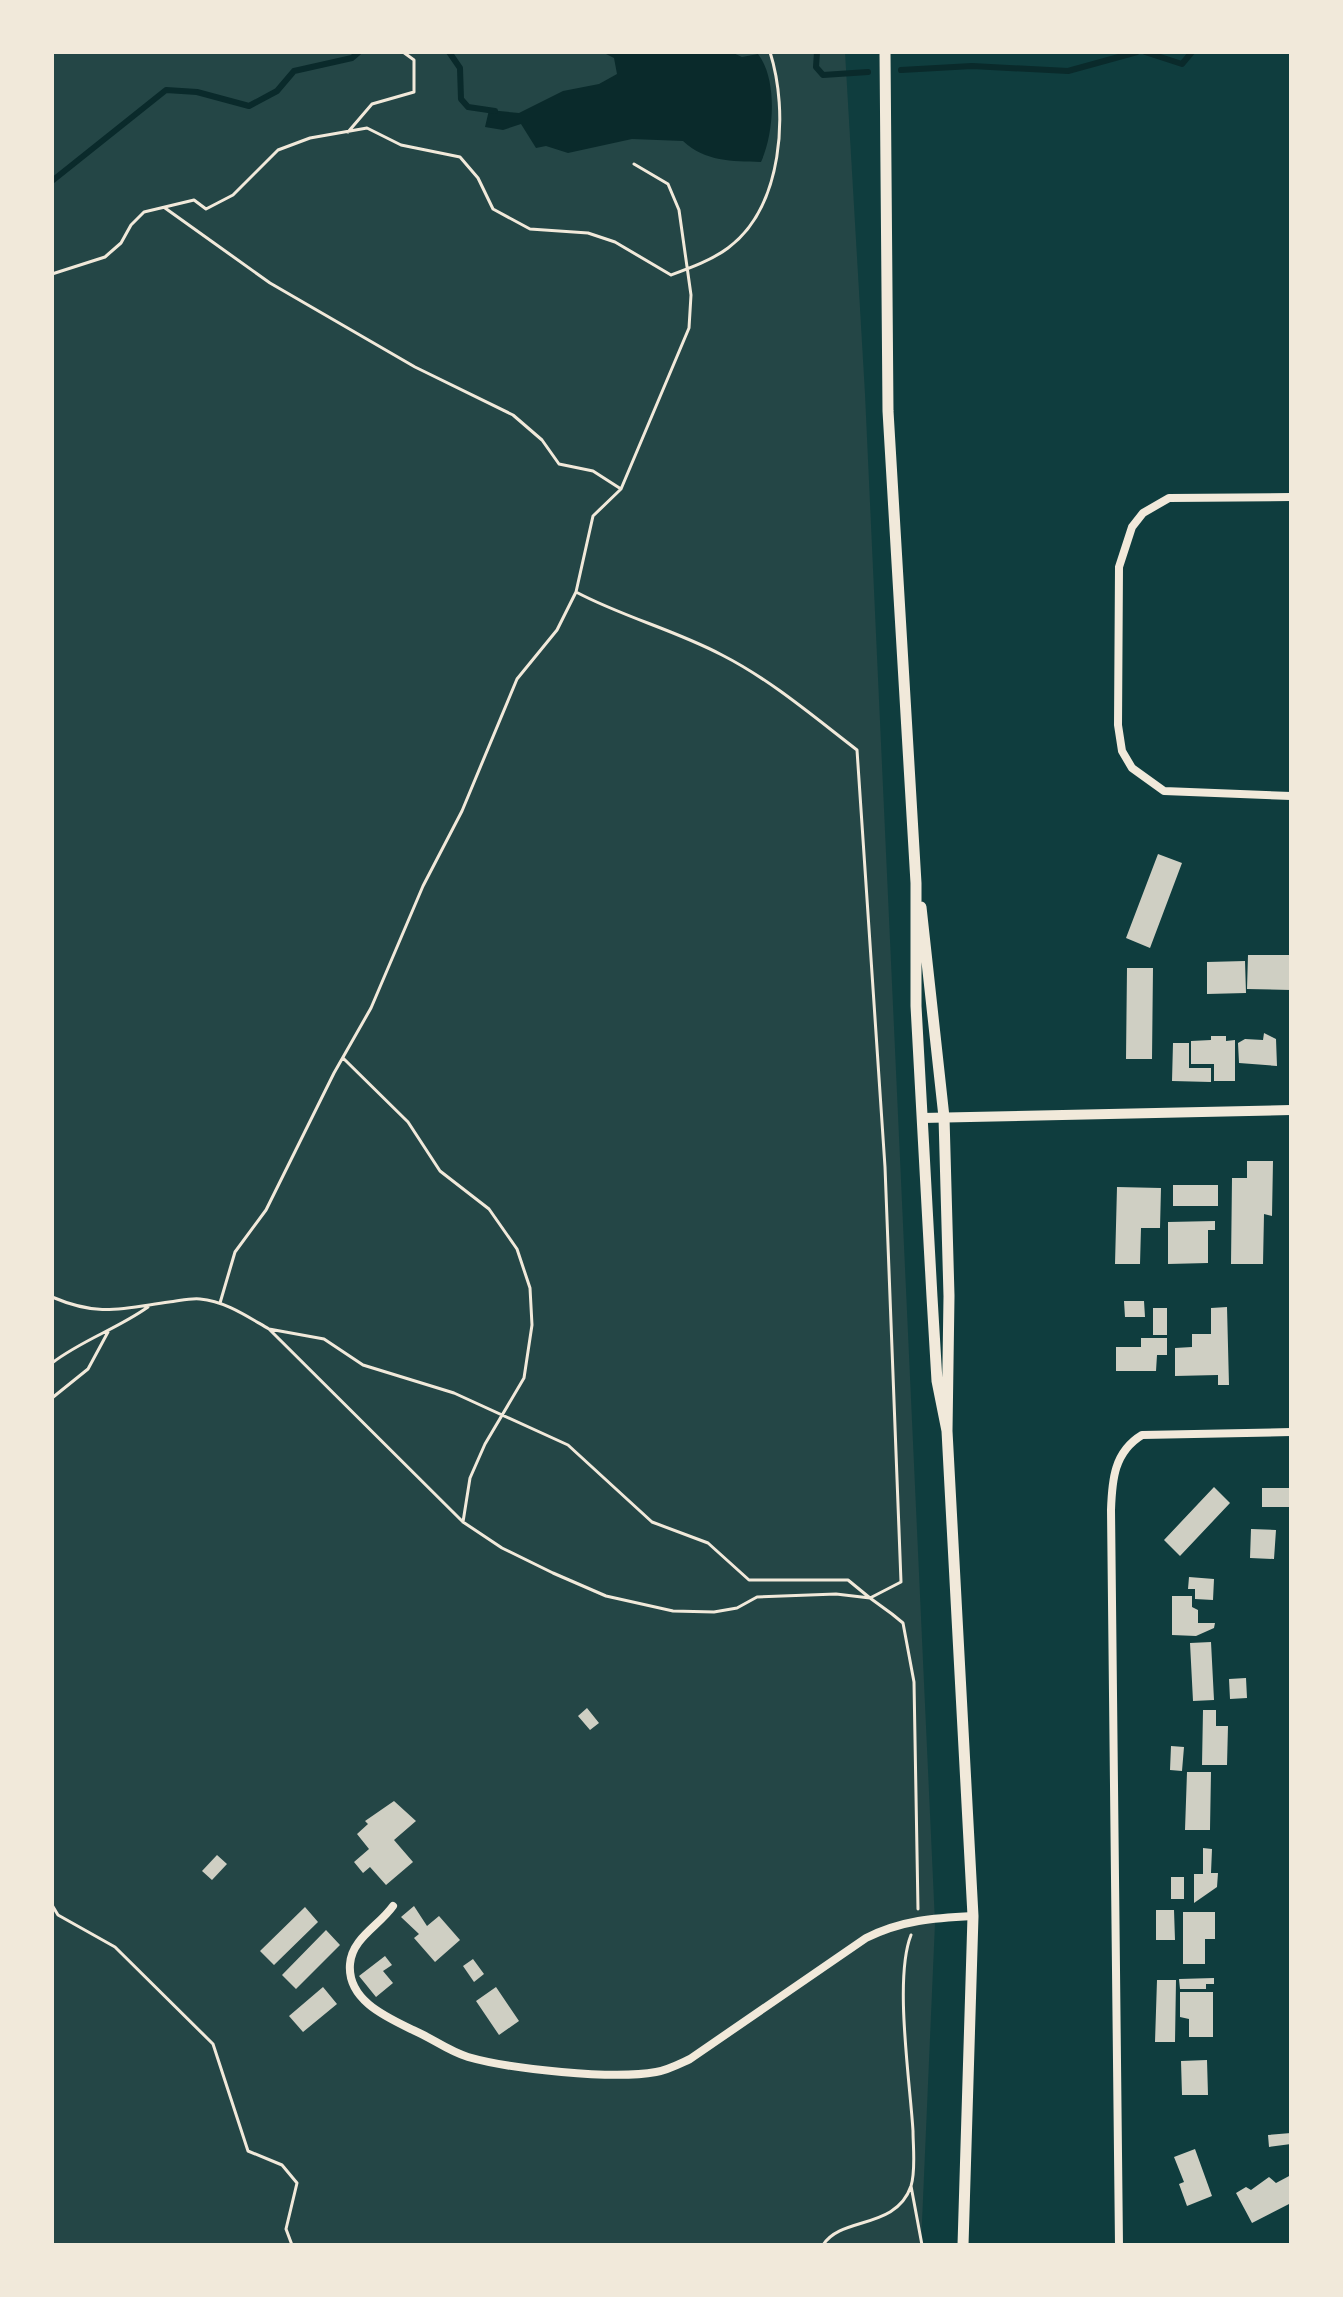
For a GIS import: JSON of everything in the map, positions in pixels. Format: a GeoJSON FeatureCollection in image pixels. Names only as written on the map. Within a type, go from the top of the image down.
{"type":"FeatureCollection","features":[{"type":"Feature","properties":{"kind":"main road"},"geometry":{"type":"LineString","coordinates":[[885,52],[888,411],[916,883],[915,991],[937,1381],[947,1431]]}},
{"type":"Feature","properties":{"kind":"main road"},"geometry":{"type":"LineString","coordinates":[[916,883],[927,943],[944,1117],[949,1296],[947,1431],[973,1916],[963,2245]]}},
{"type":"Feature","properties":{"kind":"street"},"geometry":{"type":"LineString","coordinates":[[1291,497],[1169,498],[1143,513],[1132,527],[1119,567],[1118,725],[1122,751],[1132,768],[1164,791],[1291,796]]}},
{"type":"Feature","properties":{"kind":"street"},"geometry":{"type":"LineString","coordinates":[[922,1118],[1291,1110]]}},
{"type":"Feature","properties":{"kind":"street"},"geometry":{"type":"LineString","coordinates":[[1119,2245],[1111,1510],[1115,1469],[1129,1443],[1142,1435],[1291,1432]]}},
{"type":"Feature","properties":{"kind":"street"},"geometry":{"type":"LineString","coordinates":[[393,1906],[356,1945],[350,1960],[350,1978],[358,1993],[380,2014],[447,2048],[497,2064],[640,2074],[668,2069],[690,2059],[866,1938],[892,1925],[918,1919],[973,1916]]}},
{"type":"Feature","properties":{"kind":"path"},"geometry":{"type":"LineString","coordinates":[[348,132],[372,104],[414,92],[414,60],[403,52]]}},
{"type":"Feature","properties":{"kind":"path"},"geometry":{"type":"LineString","coordinates":[[52,274],[105,257],[121,243],[131,225],[144,212],[194,200],[206,209],[233,195],[278,150],[310,138],[367,128],[401,145],[460,157],[478,178],[493,209],[530,229],[588,233],[615,242],[671,275],[728,247],[755,218],[780,156],[777,76],[770,52]]}},
{"type":"Feature","properties":{"kind":"path"},"geometry":{"type":"LineString","coordinates":[[220,1303],[235,1252],[266,1210],[371,1008],[423,886],[462,811],[517,679],[557,630],[576,592],[593,516],[621,489],[689,328],[691,295],[679,210],[668,184],[634,164]]}},
{"type":"Feature","properties":{"kind":"path"},"geometry":{"type":"LineString","coordinates":[[165,208],[270,283],[415,367],[513,415],[542,440],[559,464],[593,471],[621,489]]}},
{"type":"Feature","properties":{"kind":"path"},"geometry":{"type":"LineString","coordinates":[[52,1297],[81,1309],[111,1311],[198,1298],[220,1303],[269,1329],[463,1522],[502,1548],[606,1596],[673,1611],[714,1612],[737,1608],[757,1597],[791,1594],[870,1598],[901,1582],[884,1151],[857,750],[788,698],[722,655],[616,613],[576,592]]}},
{"type":"Feature","properties":{"kind":"path"},"geometry":{"type":"LineString","coordinates":[[343,1058],[408,1122],[440,1171],[489,1209],[517,1249],[530,1288],[532,1325],[524,1378],[506,1414],[485,1444],[470,1478],[463,1522]]}},
{"type":"Feature","properties":{"kind":"path"},"geometry":{"type":"LineString","coordinates":[[52,1363],[75,1345],[109,1331],[151,1305]]}},
{"type":"Feature","properties":{"kind":"path"},"geometry":{"type":"LineString","coordinates":[[269,1329],[324,1339],[363,1365],[506,1414],[568,1445],[652,1522],[708,1543],[749,1580],[848,1580],[903,1623],[914,1682],[918,1919],[905,1949],[903,1997],[913,2132],[911,2186],[922,2245]]}},
{"type":"Feature","properties":{"kind":"path"},"geometry":{"type":"LineString","coordinates":[[52,1398],[88,1369],[109,1331]]}},
{"type":"Feature","properties":{"kind":"path"},"geometry":{"type":"LineString","coordinates":[[52,1905],[58,1915],[115,1947],[213,2044],[248,2151],[282,2165],[297,2183],[286,2229],[292,2245]]}},
{"type":"Feature","properties":{"kind":"path"},"geometry":{"type":"LineString","coordinates":[[823,2245],[828,2236],[883,2218],[911,2186]]}},
{"type":"Feature","properties":{"kind":"shaded area"},"geometry":{"type":"Polygon","coordinates":[[[52,52],[845,52],[865,394],[935,1923],[921,2245],[52,2245],[52,52]]]}},
{"type":"Feature","properties":{"kind":"shaded area"},"geometry":{"type":"Polygon","coordinates":[[[602,52],[731,52],[742,57],[758,54],[769,78],[772,107],[769,137],[761,162],[710,157],[683,141],[632,139],[568,153],[546,146],[536,148],[521,124],[503,130],[485,127],[489,110],[519,113],[563,91],[599,84],[617,74],[614,58],[602,52]]]}},
{"type":"Feature","properties":{"kind":"building"},"geometry":{"type":"Polygon","coordinates":[[[1158,854],[1182,863],[1150,948],[1126,938],[1158,854]]]}},
{"type":"Feature","properties":{"kind":"building"},"geometry":{"type":"Polygon","coordinates":[[[1248,955],[1291,955],[1291,990],[1247,989],[1248,955]]]}},
{"type":"Feature","properties":{"kind":"building"},"geometry":{"type":"Polygon","coordinates":[[[1245,961],[1246,993],[1207,994],[1207,962],[1245,961]]]}},
{"type":"Feature","properties":{"kind":"building"},"geometry":{"type":"Polygon","coordinates":[[[1127,968],[1153,968],[1152,1059],[1126,1059],[1127,968]]]}},
{"type":"Feature","properties":{"kind":"building"},"geometry":{"type":"Polygon","coordinates":[[[1264,1033],[1276,1039],[1277,1066],[1239,1063],[1238,1043],[1245,1039],[1263,1040],[1264,1033]]]}},
{"type":"Feature","properties":{"kind":"building"},"geometry":{"type":"Polygon","coordinates":[[[1211,1036],[1226,1036],[1226,1041],[1235,1040],[1235,1081],[1214,1081],[1214,1064],[1191,1064],[1191,1041],[1211,1040],[1211,1036]]]}},
{"type":"Feature","properties":{"kind":"building"},"geometry":{"type":"Polygon","coordinates":[[[1173,1043],[1189,1043],[1189,1068],[1211,1068],[1211,1082],[1172,1081],[1173,1043]]]}},
{"type":"Feature","properties":{"kind":"building"},"geometry":{"type":"Polygon","coordinates":[[[1247,1161],[1273,1161],[1272,1216],[1264,1214],[1263,1264],[1231,1264],[1232,1178],[1247,1178],[1247,1161]]]}},
{"type":"Feature","properties":{"kind":"building"},"geometry":{"type":"Polygon","coordinates":[[[1173,1185],[1218,1185],[1218,1206],[1173,1206],[1173,1185]]]}},
{"type":"Feature","properties":{"kind":"building"},"geometry":{"type":"Polygon","coordinates":[[[1117,1187],[1161,1188],[1160,1228],[1141,1228],[1140,1264],[1115,1264],[1117,1187]]]}},
{"type":"Feature","properties":{"kind":"building"},"geometry":{"type":"Polygon","coordinates":[[[1215,1221],[1215,1230],[1208,1230],[1208,1263],[1168,1264],[1168,1222],[1215,1221]]]}},
{"type":"Feature","properties":{"kind":"building"},"geometry":{"type":"Polygon","coordinates":[[[1124,1301],[1144,1301],[1145,1317],[1125,1317],[1124,1301]]]}},
{"type":"Feature","properties":{"kind":"building"},"geometry":{"type":"Polygon","coordinates":[[[1227,1307],[1229,1385],[1218,1385],[1218,1375],[1175,1376],[1175,1348],[1192,1347],[1192,1334],[1211,1334],[1211,1308],[1227,1307]]]}},
{"type":"Feature","properties":{"kind":"building"},"geometry":{"type":"Polygon","coordinates":[[[1153,1308],[1167,1308],[1167,1335],[1153,1335],[1153,1308]]]}},
{"type":"Feature","properties":{"kind":"building"},"geometry":{"type":"Polygon","coordinates":[[[1141,1338],[1167,1338],[1167,1355],[1157,1355],[1156,1371],[1116,1371],[1116,1347],[1141,1347],[1141,1338]]]}},
{"type":"Feature","properties":{"kind":"building"},"geometry":{"type":"Polygon","coordinates":[[[1214,1487],[1230,1503],[1180,1556],[1164,1540],[1214,1487]]]}},
{"type":"Feature","properties":{"kind":"building"},"geometry":{"type":"Polygon","coordinates":[[[1262,1488],[1291,1488],[1291,1507],[1262,1507],[1262,1488]]]}},
{"type":"Feature","properties":{"kind":"building"},"geometry":{"type":"Polygon","coordinates":[[[1251,1529],[1276,1530],[1274,1559],[1250,1558],[1251,1529]]]}},
{"type":"Feature","properties":{"kind":"building"},"geometry":{"type":"Polygon","coordinates":[[[1189,1577],[1214,1579],[1213,1600],[1195,1599],[1195,1589],[1188,1589],[1189,1577]]]}},
{"type":"Feature","properties":{"kind":"building"},"geometry":{"type":"Polygon","coordinates":[[[1172,1596],[1192,1596],[1192,1607],[1198,1610],[1198,1623],[1215,1623],[1214,1628],[1196,1636],[1172,1635],[1172,1596]]]}},
{"type":"Feature","properties":{"kind":"building"},"geometry":{"type":"Polygon","coordinates":[[[1211,1642],[1214,1700],[1193,1701],[1190,1643],[1211,1642]]]}},
{"type":"Feature","properties":{"kind":"building"},"geometry":{"type":"Polygon","coordinates":[[[1246,1678],[1247,1698],[1230,1699],[1229,1679],[1246,1678]]]}},
{"type":"Feature","properties":{"kind":"building"},"geometry":{"type":"Polygon","coordinates":[[[587,1708],[599,1723],[590,1730],[578,1716],[587,1708]]]}},
{"type":"Feature","properties":{"kind":"building"},"geometry":{"type":"Polygon","coordinates":[[[1203,1710],[1216,1710],[1216,1726],[1228,1726],[1227,1765],[1202,1765],[1203,1710]]]}},
{"type":"Feature","properties":{"kind":"building"},"geometry":{"type":"Polygon","coordinates":[[[1171,1746],[1184,1747],[1182,1771],[1170,1770],[1171,1746]]]}},
{"type":"Feature","properties":{"kind":"building"},"geometry":{"type":"Polygon","coordinates":[[[1187,1772],[1211,1772],[1210,1830],[1185,1830],[1187,1772]]]}},
{"type":"Feature","properties":{"kind":"building"},"geometry":{"type":"Polygon","coordinates":[[[394,1801],[416,1821],[394,1840],[413,1862],[386,1885],[370,1867],[363,1873],[354,1862],[369,1849],[357,1834],[368,1824],[365,1821],[394,1801]]]}},
{"type":"Feature","properties":{"kind":"building"},"geometry":{"type":"Polygon","coordinates":[[[1203,1848],[1212,1849],[1211,1873],[1218,1873],[1217,1887],[1194,1903],[1194,1874],[1203,1874],[1203,1848]]]}},
{"type":"Feature","properties":{"kind":"building"},"geometry":{"type":"Polygon","coordinates":[[[217,1855],[227,1864],[212,1880],[202,1871],[217,1855]]]}},
{"type":"Feature","properties":{"kind":"building"},"geometry":{"type":"Polygon","coordinates":[[[1171,1877],[1184,1877],[1184,1899],[1171,1899],[1171,1877]]]}},
{"type":"Feature","properties":{"kind":"building"},"geometry":{"type":"Polygon","coordinates":[[[414,1906],[427,1926],[439,1916],[460,1940],[435,1962],[414,1938],[419,1934],[401,1917],[414,1906]]]}},
{"type":"Feature","properties":{"kind":"building"},"geometry":{"type":"Polygon","coordinates":[[[305,1907],[318,1922],[274,1965],[260,1951],[305,1907]]]}},
{"type":"Feature","properties":{"kind":"building"},"geometry":{"type":"Polygon","coordinates":[[[1156,1910],[1174,1910],[1175,1940],[1156,1940],[1156,1910]]]}},
{"type":"Feature","properties":{"kind":"building"},"geometry":{"type":"Polygon","coordinates":[[[1183,1912],[1215,1912],[1215,1939],[1205,1939],[1205,1964],[1183,1964],[1183,1912]]]}},
{"type":"Feature","properties":{"kind":"building"},"geometry":{"type":"Polygon","coordinates":[[[326,1930],[340,1945],[296,1989],[282,1975],[326,1930]]]}},
{"type":"Feature","properties":{"kind":"building"},"geometry":{"type":"Polygon","coordinates":[[[385,1956],[392,1965],[383,1971],[393,1983],[376,1997],[359,1976],[385,1956]]]}},
{"type":"Feature","properties":{"kind":"building"},"geometry":{"type":"Polygon","coordinates":[[[473,1959],[484,1974],[474,1982],[463,1966],[473,1959]]]}},
{"type":"Feature","properties":{"kind":"building"},"geometry":{"type":"Polygon","coordinates":[[[1214,1978],[1214,1984],[1206,1984],[1206,1989],[1180,1989],[1179,1979],[1214,1978]]]}},
{"type":"Feature","properties":{"kind":"building"},"geometry":{"type":"Polygon","coordinates":[[[1157,1980],[1176,1980],[1175,2042],[1155,2042],[1157,1980]]]}},
{"type":"Feature","properties":{"kind":"building"},"geometry":{"type":"Polygon","coordinates":[[[323,1987],[337,2004],[303,2032],[289,2016],[323,1987]]]}},
{"type":"Feature","properties":{"kind":"building"},"geometry":{"type":"Polygon","coordinates":[[[496,1987],[519,2021],[499,2035],[476,2001],[496,1987]]]}},
{"type":"Feature","properties":{"kind":"building"},"geometry":{"type":"Polygon","coordinates":[[[1180,1992],[1213,1992],[1213,2037],[1189,2037],[1189,2019],[1180,2017],[1180,1992]]]}},
{"type":"Feature","properties":{"kind":"building"},"geometry":{"type":"Polygon","coordinates":[[[1207,2060],[1208,2095],[1182,2095],[1181,2061],[1207,2060]]]}},
{"type":"Feature","properties":{"kind":"building"},"geometry":{"type":"Polygon","coordinates":[[[1291,2133],[1291,2144],[1269,2147],[1268,2135],[1291,2133]]]}},
{"type":"Feature","properties":{"kind":"building"},"geometry":{"type":"Polygon","coordinates":[[[1195,2149],[1212,2196],[1187,2206],[1179,2184],[1184,2182],[1174,2157],[1195,2149]]]}},
{"type":"Feature","properties":{"kind":"building"},"geometry":{"type":"Polygon","coordinates":[[[1291,2175],[1291,2203],[1252,2223],[1236,2193],[1246,2187],[1251,2190],[1269,2177],[1276,2183],[1291,2175]]]}},
{"type":"Feature","properties":{"kind":"waterway"},"geometry":{"type":"LineString","coordinates":[[52,181],[166,90],[197,92],[249,106],[277,91],[294,71],[352,58],[359,52]]}},
{"type":"Feature","properties":{"kind":"waterway"},"geometry":{"type":"LineString","coordinates":[[449,52],[460,68],[461,99],[468,107],[495,111]]}},
{"type":"Feature","properties":{"kind":"waterway"},"geometry":{"type":"LineString","coordinates":[[817,52],[816,67],[823,75],[868,72]]}},
{"type":"Feature","properties":{"kind":"waterway"},"geometry":{"type":"LineString","coordinates":[[901,70],[972,66],[1068,71],[1137,52]]}},
{"type":"Feature","properties":{"kind":"waterway"},"geometry":{"type":"LineString","coordinates":[[1145,52],[1182,64],[1192,52]]}}]}
